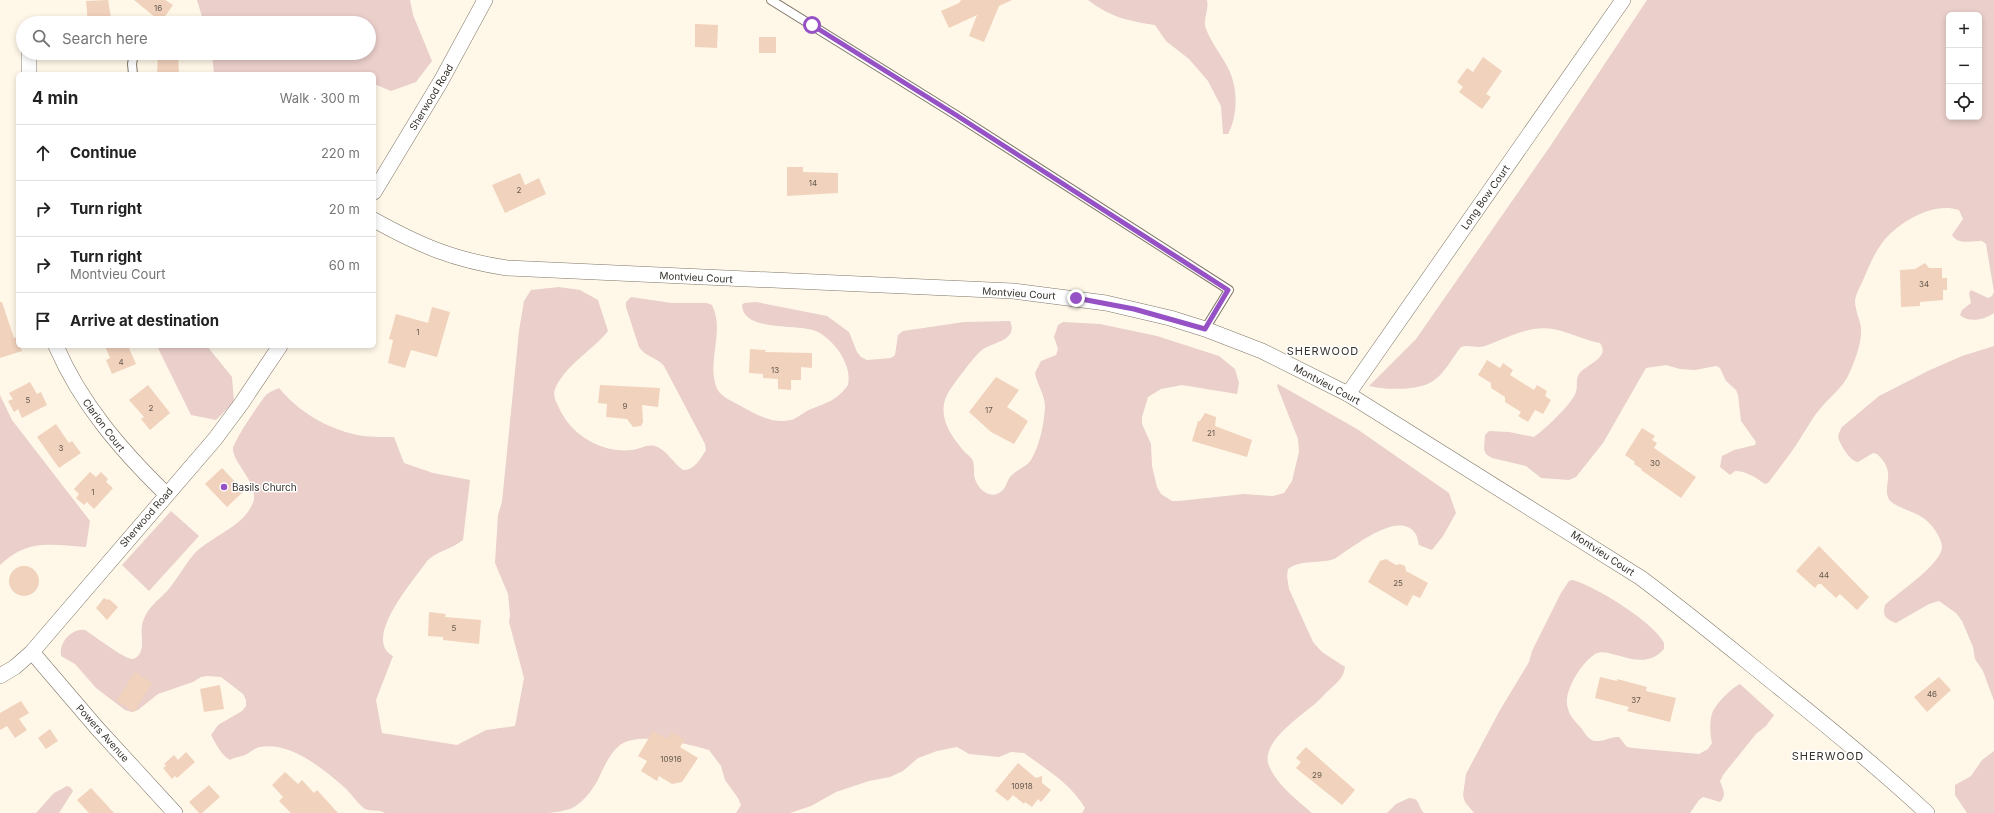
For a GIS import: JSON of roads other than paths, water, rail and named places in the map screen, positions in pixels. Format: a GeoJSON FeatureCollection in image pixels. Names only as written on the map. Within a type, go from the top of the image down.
{"type":"FeatureCollection","features":[{"type":"Feature","properties":{"kind":"street","name":"Sherwood Road"},"geometry":{"type":"LineString","coordinates":[[376,189],[441,81],[486,0]]}},
{"type":"Feature","properties":{"kind":"street","name":"Long Bow Court"},"geometry":{"type":"LineString","coordinates":[[1348,394],[1623,0]]}},
{"type":"Feature","properties":{"kind":"street"},"geometry":{"type":"LineString","coordinates":[[29,60],[29,72]]}},
{"type":"Feature","properties":{"kind":"street","name":"Montvieu Court"},"geometry":{"type":"LineString","coordinates":[[376,221],[406,238],[442,254],[481,264],[507,268],[1013,291],[1106,302],[1205,329],[1265,352],[1348,394],[1641,578],[1811,713],[1893,782],[1927,813]]}},
{"type":"Feature","properties":{"kind":"street","name":"Clarion Court"},"geometry":{"type":"LineString","coordinates":[[57,348],[64,366],[104,428],[132,461],[166,494]]}},
{"type":"Feature","properties":{"kind":"street","name":"Sherwood Road"},"geometry":{"type":"LineString","coordinates":[[0,676],[15,667],[32,652],[227,424],[279,348]]}},
{"type":"Feature","properties":{"kind":"street","name":"Powers Avenue"},"geometry":{"type":"LineString","coordinates":[[32,652],[97,728],[175,813]]}},
{"type":"Feature","properties":{"kind":"lane"},"geometry":{"type":"LineString","coordinates":[[771,0],[956,115],[1228,290],[1205,329]]}},
{"type":"Feature","properties":{"kind":"lane"},"geometry":{"type":"LineString","coordinates":[[132,72],[133,60]]}},
{"type":"Feature","properties":{"kind":"place","name":"Basils Church"},"geometry":{"type":"Point","coordinates":[224,487]}},
{"type":"Feature","properties":{"kind":"district","name":"SHERWOOD"},"geometry":{"type":"Point","coordinates":[1323,351]}},
{"type":"Feature","properties":{"kind":"district","name":"SHERWOOD"},"geometry":{"type":"Point","coordinates":[1828,756]}}]}
